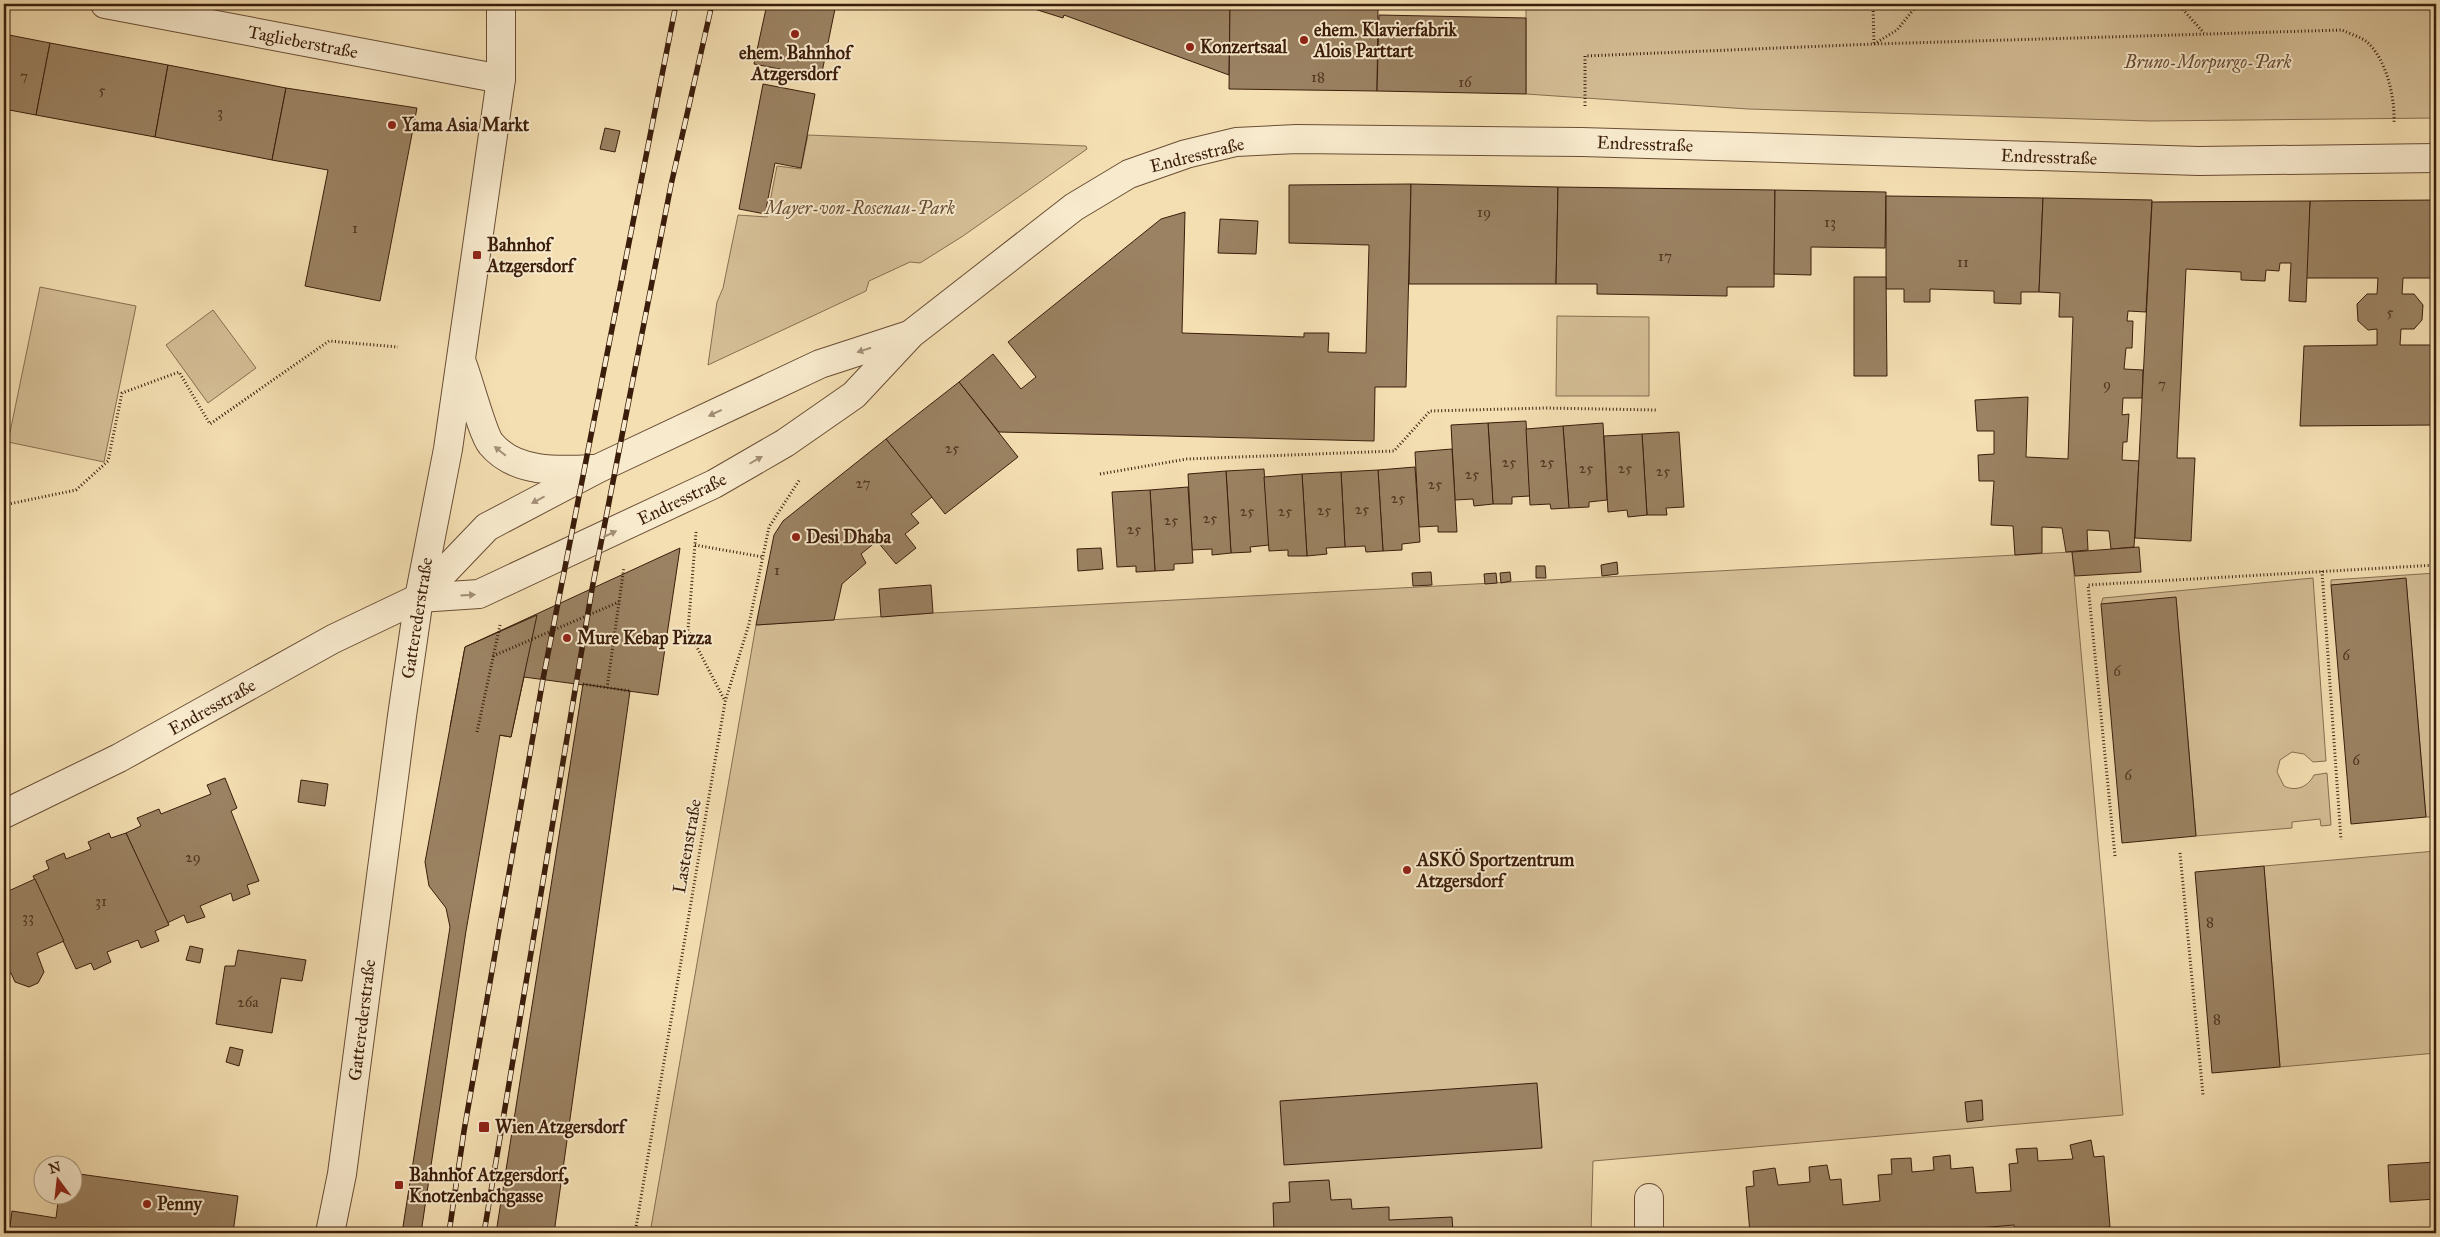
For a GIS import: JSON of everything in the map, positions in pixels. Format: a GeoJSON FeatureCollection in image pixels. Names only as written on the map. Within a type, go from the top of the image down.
{"type":"FeatureCollection","features":[{"type":"Feature","properties":{"kind":"street","name":"Taglieberstraße"},"geometry":{"type":"LineString","coordinates":[[105,4],[501,79]]}},
{"type":"Feature","properties":{"kind":"street","name":"Gatterederstraße"},"geometry":{"type":"LineString","coordinates":[[330,1233],[342,1174],[419,598],[448,449],[501,79],[501,4]]}},
{"type":"Feature","properties":{"kind":"street","name":"Endresstraße"},"geometry":{"type":"LineString","coordinates":[[419,598],[479,594],[714,484],[785,443],[854,395],[911,334],[1074,207],[1128,174],[1186,154],[1236,142],[1297,139],[1582,142],[2199,162],[2436,158]]}},
{"type":"Feature","properties":{"kind":"street","name":"Endresstraße"},"geometry":{"type":"LineString","coordinates":[[4,814],[119,758],[333,639],[419,598],[487,527],[597,468],[820,364],[911,334]]}},
{"type":"Feature","properties":{"kind":"street"},"geometry":{"type":"LineString","coordinates":[[461,359],[490,443],[516,464],[562,471],[597,468]]}},
{"type":"Feature","properties":{"kind":"street"},"geometry":{"type":"LineString","coordinates":[[1649,1198],[1649,1233]]}},
{"type":"Feature","properties":{"kind":"path"},"geometry":{"type":"LineString","coordinates":[[1873,4],[1874,44]]}},
{"type":"Feature","properties":{"kind":"path"},"geometry":{"type":"LineString","coordinates":[[1874,44],[1897,30],[1918,4]]}},
{"type":"Feature","properties":{"kind":"path"},"geometry":{"type":"LineString","coordinates":[[2178,4],[2205,33]]}},
{"type":"Feature","properties":{"kind":"path"},"geometry":{"type":"LineString","coordinates":[[1582,142],[1586,102],[1585,56],[1874,44],[2342,30],[2367,41],[2381,60],[2389,85],[2394,118],[2395,159]]}},
{"type":"Feature","properties":{"kind":"path"},"geometry":{"type":"LineString","coordinates":[[4,505],[76,490],[108,461],[122,393],[179,372],[210,424],[329,341],[398,347]]}},
{"type":"Feature","properties":{"kind":"path"},"geometry":{"type":"LineString","coordinates":[[1100,474],[1187,459],[1394,451],[1430,411],[1546,408],[1657,410]]}},
{"type":"Feature","properties":{"kind":"path","name":"Lastenstraße"},"geometry":{"type":"LineString","coordinates":[[635,1233],[725,702],[749,624],[769,527],[802,476]]}},
{"type":"Feature","properties":{"kind":"path"},"geometry":{"type":"LineString","coordinates":[[696,530],[688,630],[725,702]]}},
{"type":"Feature","properties":{"kind":"path"},"geometry":{"type":"LineString","coordinates":[[695,545],[763,557]]}},
{"type":"Feature","properties":{"kind":"path"},"geometry":{"type":"LineString","coordinates":[[2115,856],[2088,585],[2436,564]]}},
{"type":"Feature","properties":{"kind":"path"},"geometry":{"type":"LineString","coordinates":[[607,688],[624,566]]}},
{"type":"Feature","properties":{"kind":"path"},"geometry":{"type":"LineString","coordinates":[[2322,572],[2341,840]]}},
{"type":"Feature","properties":{"kind":"path"},"geometry":{"type":"LineString","coordinates":[[493,656],[619,602]]}},
{"type":"Feature","properties":{"kind":"path"},"geometry":{"type":"LineString","coordinates":[[477,732],[500,624]]}},
{"type":"Feature","properties":{"kind":"path"},"geometry":{"type":"LineString","coordinates":[[583,684],[630,691]]}},
{"type":"Feature","properties":{"kind":"path"},"geometry":{"type":"LineString","coordinates":[[2180,853],[2203,1095]]}},
{"type":"Feature","properties":{"kind":"green space","name":"Bruno-Morpurgo-Park"},"geometry":{"type":"Polygon","coordinates":[[[1526,4],[2436,4],[2436,118],[2151,121],[1748,109],[1526,94],[1526,4]]]}},
{"type":"Feature","properties":{"kind":"green space","name":"Mayer-von-Rosenau-Park"},"geometry":{"type":"Polygon","coordinates":[[[808,135],[1086,146],[1087,149],[963,236],[920,263],[910,262],[869,281],[866,291],[708,365],[717,302],[723,288],[738,215],[767,217],[777,166],[801,169],[808,135]]]}},
{"type":"Feature","properties":{"kind":"green space"},"geometry":{"type":"Polygon","coordinates":[[[40,287],[136,306],[104,462],[8,442],[40,287]]]}},
{"type":"Feature","properties":{"kind":"green space"},"geometry":{"type":"Polygon","coordinates":[[[213,310],[256,368],[208,403],[166,345],[213,310]]]}},
{"type":"Feature","properties":{"kind":"green space"},"geometry":{"type":"Polygon","coordinates":[[[1557,316],[1649,317],[1649,396],[1556,396],[1557,316]]]}},
{"type":"Feature","properties":{"kind":"green space","name":"ASKÖ Sportzentrum Atzgersdorf"},"geometry":{"type":"Polygon","coordinates":[[[2072,552],[2123,1115],[1593,1161],[1591,1233],[650,1233],[756,625],[933,613],[2072,552]]]}},
{"type":"Feature","properties":{"kind":"green space"},"geometry":{"type":"Polygon","coordinates":[[[2436,573],[2436,817],[2426,817],[2406,579],[2331,585],[2331,580],[2436,573]]]}},
{"type":"Feature","properties":{"kind":"green space"},"geometry":{"type":"Polygon","coordinates":[[[2313,578],[2326,761],[2313,762],[2304,754],[2292,752],[2280,760],[2277,772],[2284,786],[2293,789],[2308,783],[2314,775],[2327,773],[2331,825],[2321,826],[2320,819],[2292,822],[2292,828],[2196,836],[2176,598],[2101,604],[2103,598],[2313,578]]]}},
{"type":"Feature","properties":{"kind":"green space"},"geometry":{"type":"Polygon","coordinates":[[[2436,851],[2436,1053],[2280,1067],[2264,866],[2436,851]]]}},
{"type":"Feature","properties":{"kind":"building","name":"ehem. Bahnhof Atzgersdorf"},"geometry":{"type":"Polygon","coordinates":[[[767,4],[836,4],[821,77],[754,64],[767,4]]]}},
{"type":"Feature","properties":{"kind":"building","name":"Konzertsaal"},"geometry":{"type":"Polygon","coordinates":[[[1029,4],[1230,4],[1229,75],[1064,15],[1063,18],[1028,7],[1029,4]]]}},
{"type":"Feature","properties":{"kind":"building","name":"ehem. Klavierfabrik Alois Parttart"},"geometry":{"type":"Polygon","coordinates":[[[1230,4],[1378,4],[1377,91],[1229,89],[1230,4]]]}},
{"type":"Feature","properties":{"kind":"building"},"geometry":{"type":"Polygon","coordinates":[[[1379,15],[1526,18],[1526,94],[1377,91],[1379,15]]]}},
{"type":"Feature","properties":{"kind":"building"},"geometry":{"type":"Polygon","coordinates":[[[4,34],[50,43],[36,115],[4,109],[4,34]]]}},
{"type":"Feature","properties":{"kind":"building"},"geometry":{"type":"Polygon","coordinates":[[[50,43],[168,65],[155,137],[36,115],[50,43]]]}},
{"type":"Feature","properties":{"kind":"building"},"geometry":{"type":"Polygon","coordinates":[[[168,65],[286,88],[272,160],[155,137],[168,65]]]}},
{"type":"Feature","properties":{"kind":"building"},"geometry":{"type":"Polygon","coordinates":[[[763,84],[815,94],[801,168],[775,163],[765,214],[739,209],[763,84]]]}},
{"type":"Feature","properties":{"kind":"building"},"geometry":{"type":"Polygon","coordinates":[[[286,88],[417,108],[380,301],[305,286],[328,170],[272,160],[286,88]]]}},
{"type":"Feature","properties":{"kind":"building"},"geometry":{"type":"Polygon","coordinates":[[[605,128],[620,131],[615,152],[600,149],[605,128]]]}},
{"type":"Feature","properties":{"kind":"building"},"geometry":{"type":"Polygon","coordinates":[[[1411,184],[1406,387],[1375,387],[1374,441],[999,432],[959,382],[993,354],[1021,389],[1036,377],[1008,342],[1161,219],[1185,212],[1182,333],[1304,337],[1304,333],[1329,333],[1328,352],[1366,353],[1369,245],[1289,243],[1289,185],[1411,184]]]}},
{"type":"Feature","properties":{"kind":"building"},"geometry":{"type":"Polygon","coordinates":[[[1411,184],[1558,187],[1556,284],[1409,284],[1411,184]]]}},
{"type":"Feature","properties":{"kind":"building"},"geometry":{"type":"Polygon","coordinates":[[[1558,187],[1775,190],[1774,287],[1727,287],[1727,296],[1597,294],[1597,284],[1556,284],[1558,187]]]}},
{"type":"Feature","properties":{"kind":"building"},"geometry":{"type":"Polygon","coordinates":[[[1775,190],[1886,192],[1885,248],[1811,247],[1811,275],[1774,274],[1775,190]]]}},
{"type":"Feature","properties":{"kind":"building"},"geometry":{"type":"Polygon","coordinates":[[[1886,196],[2043,198],[2039,292],[2021,292],[2021,304],[1994,303],[1994,291],[1930,289],[1930,302],[1904,302],[1904,289],[1886,289],[1886,196]]]}},
{"type":"Feature","properties":{"kind":"building"},"geometry":{"type":"Polygon","coordinates":[[[2043,198],[2152,200],[2146,312],[2128,311],[2127,321],[2133,321],[2132,348],[2126,348],[2124,369],[2143,370],[2142,398],[2123,398],[2122,415],[2129,414],[2127,442],[2123,442],[2122,460],[2139,461],[2134,547],[2111,549],[2109,531],[2087,530],[2088,550],[2066,552],[2062,528],[2042,527],[2042,553],[2015,555],[2013,526],[1991,525],[1994,481],[1979,481],[1978,455],[1994,454],[1994,431],[1977,431],[1975,400],[2028,397],[2026,457],[2068,459],[2073,317],[2059,317],[2060,293],[2039,292],[2043,198]]]}},
{"type":"Feature","properties":{"kind":"building"},"geometry":{"type":"Polygon","coordinates":[[[2436,200],[2436,278],[2403,278],[2402,294],[2414,294],[2423,305],[2422,320],[2414,329],[2401,329],[2400,345],[2436,345],[2436,425],[2300,426],[2304,346],[2377,345],[2377,329],[2368,330],[2358,321],[2357,304],[2367,294],[2377,294],[2378,278],[2306,278],[2310,201],[2436,200]]]}},
{"type":"Feature","properties":{"kind":"building"},"geometry":{"type":"Polygon","coordinates":[[[2310,201],[2306,302],[2289,301],[2291,263],[2280,263],[2279,271],[2266,270],[2265,281],[2241,280],[2241,272],[2186,269],[2177,458],[2195,458],[2191,541],[2135,538],[2152,202],[2310,201]]]}},
{"type":"Feature","properties":{"kind":"building"},"geometry":{"type":"Polygon","coordinates":[[[1220,219],[1258,221],[1256,254],[1218,253],[1220,219]]]}},
{"type":"Feature","properties":{"kind":"building"},"geometry":{"type":"Polygon","coordinates":[[[1854,277],[1886,277],[1887,376],[1854,376],[1854,277]]]}},
{"type":"Feature","properties":{"kind":"building"},"geometry":{"type":"Polygon","coordinates":[[[959,382],[1018,457],[945,514],[886,439],[959,382]]]}},
{"type":"Feature","properties":{"kind":"building"},"geometry":{"type":"Polygon","coordinates":[[[1526,421],[1530,496],[1512,497],[1512,504],[1493,504],[1488,423],[1526,421]]]}},
{"type":"Feature","properties":{"kind":"building"},"geometry":{"type":"Polygon","coordinates":[[[1488,423],[1493,504],[1474,506],[1473,499],[1455,500],[1451,425],[1488,423]]]}},
{"type":"Feature","properties":{"kind":"building"},"geometry":{"type":"Polygon","coordinates":[[[1603,423],[1607,500],[1589,502],[1589,507],[1569,508],[1563,426],[1603,423]]]}},
{"type":"Feature","properties":{"kind":"building"},"geometry":{"type":"Polygon","coordinates":[[[1563,426],[1569,508],[1551,509],[1550,504],[1530,505],[1526,429],[1563,426]]]}},
{"type":"Feature","properties":{"kind":"building"},"geometry":{"type":"Polygon","coordinates":[[[1679,432],[1684,507],[1666,508],[1667,515],[1647,515],[1642,434],[1679,432]]]}},
{"type":"Feature","properties":{"kind":"building"},"geometry":{"type":"Polygon","coordinates":[[[1642,434],[1647,515],[1628,517],[1627,510],[1608,512],[1604,436],[1642,434]]]}},
{"type":"Feature","properties":{"kind":"building"},"geometry":{"type":"Polygon","coordinates":[[[886,439],[932,497],[911,514],[919,523],[905,534],[916,548],[896,564],[877,541],[861,554],[866,563],[842,584],[834,620],[756,625],[774,535],[783,521],[886,439]]]}},
{"type":"Feature","properties":{"kind":"building"},"geometry":{"type":"Polygon","coordinates":[[[1452,449],[1457,532],[1438,532],[1438,526],[1419,527],[1415,452],[1452,449]]]}},
{"type":"Feature","properties":{"kind":"building"},"geometry":{"type":"Polygon","coordinates":[[[1415,467],[1420,542],[1402,544],[1402,550],[1383,551],[1378,470],[1415,467]]]}},
{"type":"Feature","properties":{"kind":"building"},"geometry":{"type":"Polygon","coordinates":[[[1264,469],[1269,545],[1250,547],[1251,552],[1231,553],[1226,471],[1264,469]]]}},
{"type":"Feature","properties":{"kind":"building"},"geometry":{"type":"Polygon","coordinates":[[[1378,470],[1383,551],[1366,552],[1365,546],[1345,547],[1341,472],[1378,470]]]}},
{"type":"Feature","properties":{"kind":"building"},"geometry":{"type":"Polygon","coordinates":[[[1226,471],[1231,553],[1212,555],[1212,549],[1192,550],[1188,474],[1226,471]]]}},
{"type":"Feature","properties":{"kind":"building"},"geometry":{"type":"Polygon","coordinates":[[[1341,472],[1345,547],[1326,548],[1327,554],[1307,556],[1302,474],[1341,472]]]}},
{"type":"Feature","properties":{"kind":"building"},"geometry":{"type":"Polygon","coordinates":[[[1302,474],[1307,556],[1288,556],[1288,550],[1269,551],[1264,477],[1302,474]]]}},
{"type":"Feature","properties":{"kind":"building"},"geometry":{"type":"Polygon","coordinates":[[[1188,487],[1193,563],[1174,564],[1174,570],[1155,571],[1150,490],[1188,487]]]}},
{"type":"Feature","properties":{"kind":"building"},"geometry":{"type":"Polygon","coordinates":[[[1150,490],[1155,571],[1136,572],[1136,566],[1117,567],[1112,492],[1150,490]]]}},
{"type":"Feature","properties":{"kind":"building"},"geometry":{"type":"Polygon","coordinates":[[[2139,547],[2141,572],[2075,576],[2072,552],[2139,547]]]}},
{"type":"Feature","properties":{"kind":"building"},"geometry":{"type":"Polygon","coordinates":[[[680,548],[658,695],[524,677],[511,737],[450,727],[465,647],[680,548]]]}},
{"type":"Feature","properties":{"kind":"building"},"geometry":{"type":"Polygon","coordinates":[[[1101,548],[1103,569],[1078,571],[1077,549],[1101,548]]]}},
{"type":"Feature","properties":{"kind":"building"},"geometry":{"type":"Polygon","coordinates":[[[1617,562],[1618,574],[1602,576],[1601,565],[1617,562]]]}},
{"type":"Feature","properties":{"kind":"building"},"geometry":{"type":"Polygon","coordinates":[[[1536,566],[1545,566],[1546,578],[1536,578],[1536,566]]]}},
{"type":"Feature","properties":{"kind":"building"},"geometry":{"type":"Polygon","coordinates":[[[1431,572],[1432,585],[1413,586],[1412,573],[1431,572]]]}},
{"type":"Feature","properties":{"kind":"building"},"geometry":{"type":"Polygon","coordinates":[[[1510,572],[1511,581],[1501,583],[1500,573],[1510,572]]]}},
{"type":"Feature","properties":{"kind":"building"},"geometry":{"type":"Polygon","coordinates":[[[1496,573],[1497,583],[1485,584],[1484,574],[1496,573]]]}},
{"type":"Feature","properties":{"kind":"building"},"geometry":{"type":"Polygon","coordinates":[[[2406,578],[2426,817],[2351,824],[2331,585],[2406,578]]]}},
{"type":"Feature","properties":{"kind":"building"},"geometry":{"type":"Polygon","coordinates":[[[931,585],[933,613],[881,617],[879,589],[931,585]]]}},
{"type":"Feature","properties":{"kind":"building"},"geometry":{"type":"Polygon","coordinates":[[[2176,597],[2196,836],[2122,843],[2101,604],[2176,597]]]}},
{"type":"Feature","properties":{"kind":"building"},"geometry":{"type":"Polygon","coordinates":[[[537,615],[511,737],[500,735],[466,931],[421,1233],[402,1233],[450,927],[446,908],[429,886],[425,862],[465,647],[537,615]]]}},
{"type":"Feature","properties":{"kind":"building"},"geometry":{"type":"Polygon","coordinates":[[[583,684],[630,691],[554,1233],[496,1233],[583,684]]]}},
{"type":"Feature","properties":{"kind":"building"},"geometry":{"type":"Polygon","coordinates":[[[225,778],[237,808],[231,811],[259,881],[247,885],[250,894],[233,901],[231,893],[200,906],[205,917],[187,923],[184,915],[167,923],[126,833],[141,826],[137,818],[159,809],[161,814],[211,794],[207,785],[225,778]]]}},
{"type":"Feature","properties":{"kind":"building"},"geometry":{"type":"Polygon","coordinates":[[[301,780],[328,784],[325,806],[298,802],[301,780]]]}},
{"type":"Feature","properties":{"kind":"building"},"geometry":{"type":"Polygon","coordinates":[[[109,833],[111,838],[126,833],[169,925],[155,931],[159,941],[141,948],[138,940],[107,952],[111,962],[94,970],[91,963],[76,969],[33,876],[49,869],[46,861],[64,853],[66,859],[91,849],[88,842],[109,833]]]}},
{"type":"Feature","properties":{"kind":"building"},"geometry":{"type":"Polygon","coordinates":[[[2264,866],[2280,1067],[2212,1073],[2195,872],[2264,866]]]}},
{"type":"Feature","properties":{"kind":"building"},"geometry":{"type":"Polygon","coordinates":[[[35,879],[64,941],[37,953],[44,972],[38,983],[29,987],[15,982],[11,973],[4,976],[4,893],[35,879]]]}},
{"type":"Feature","properties":{"kind":"building"},"geometry":{"type":"Polygon","coordinates":[[[190,946],[203,949],[200,963],[186,960],[190,946]]]}},
{"type":"Feature","properties":{"kind":"building"},"geometry":{"type":"Polygon","coordinates":[[[238,950],[306,960],[302,981],[281,978],[272,1033],[216,1024],[225,966],[235,966],[238,950]]]}},
{"type":"Feature","properties":{"kind":"building"},"geometry":{"type":"Polygon","coordinates":[[[230,1047],[243,1050],[239,1066],[226,1062],[230,1047]]]}},
{"type":"Feature","properties":{"kind":"building"},"geometry":{"type":"Polygon","coordinates":[[[1537,1083],[1542,1148],[1284,1165],[1280,1101],[1537,1083]]]}},
{"type":"Feature","properties":{"kind":"building"},"geometry":{"type":"Polygon","coordinates":[[[1982,1100],[1983,1120],[1967,1122],[1965,1102],[1982,1100]]]}},
{"type":"Feature","properties":{"kind":"building"},"geometry":{"type":"Polygon","coordinates":[[[2091,1140],[2094,1157],[2104,1156],[2110,1227],[2044,1233],[2015,1233],[2014,1225],[1978,1228],[1979,1233],[1750,1233],[1746,1187],[1754,1186],[1753,1171],[1775,1168],[1778,1185],[1810,1182],[1809,1167],[1827,1165],[1830,1180],[1841,1179],[1843,1205],[1880,1201],[1878,1175],[1892,1174],[1891,1159],[1911,1158],[1912,1172],[1934,1170],[1933,1157],[1950,1155],[1951,1169],[1973,1167],[1976,1193],[2011,1191],[2009,1164],[2018,1163],[2016,1149],[2037,1148],[2038,1161],[2073,1159],[2070,1145],[2091,1140]]]}},
{"type":"Feature","properties":{"kind":"building"},"geometry":{"type":"Polygon","coordinates":[[[2436,1162],[2436,1199],[2390,1202],[2388,1165],[2436,1162]]]}},
{"type":"Feature","properties":{"kind":"building","name":"Penny"},"geometry":{"type":"Polygon","coordinates":[[[82,1174],[238,1196],[233,1233],[9,1233],[12,1211],[56,1218],[58,1204],[82,1204],[82,1174]]]}},
{"type":"Feature","properties":{"kind":"building"},"geometry":{"type":"Polygon","coordinates":[[[1329,1180],[1331,1200],[1351,1199],[1352,1209],[1389,1207],[1389,1220],[1452,1217],[1453,1233],[1274,1233],[1273,1203],[1290,1202],[1289,1182],[1329,1180]]]}},
{"type":"Feature","properties":{"kind":"building"},"geometry":{"type":"Polygon","coordinates":[[[2366,1228],[2367,1233],[2343,1232],[2366,1228]]]}},
{"type":"Feature","properties":{"kind":"railway"},"geometry":{"type":"LineString","coordinates":[[449,1233],[464,1131],[543,679],[676,4]]}},
{"type":"Feature","properties":{"kind":"railway"},"geometry":{"type":"LineString","coordinates":[[484,1233],[592,589],[671,185],[712,4]]}},
{"type":"Feature","properties":{"kind":"place","name":"ehem. Bahnhof Atzgersdorf"},"geometry":{"type":"Point","coordinates":[795,34]}},
{"type":"Feature","properties":{"kind":"place","name":"ehem. Klavierfabrik Alois Parttart"},"geometry":{"type":"Point","coordinates":[1304,40]}},
{"type":"Feature","properties":{"kind":"place","name":"Konzertsaal"},"geometry":{"type":"Point","coordinates":[1190,47]}},
{"type":"Feature","properties":{"kind":"place","name":"Yama Asia Markt"},"geometry":{"type":"Point","coordinates":[392,125]}},
{"type":"Feature","properties":{"kind":"place","name":"Bahnhof Atzgersdorf"},"geometry":{"type":"Point","coordinates":[477,255]}},
{"type":"Feature","properties":{"kind":"place","name":"Desi Dhaba"},"geometry":{"type":"Point","coordinates":[796,537]}},
{"type":"Feature","properties":{"kind":"place","name":"Mure Kebap Pizza"},"geometry":{"type":"Point","coordinates":[567,638]}},
{"type":"Feature","properties":{"kind":"place","name":"ASKÖ Sportzentrum Atzgersdorf"},"geometry":{"type":"Point","coordinates":[1407,870]}},
{"type":"Feature","properties":{"kind":"place","name":"Wien Atzgersdorf"},"geometry":{"type":"Point","coordinates":[484,1127]}},
{"type":"Feature","properties":{"kind":"place","name":"Bahnhof Atzgersdorf, Knotzenbachgasse"},"geometry":{"type":"Point","coordinates":[399,1185]}},
{"type":"Feature","properties":{"kind":"place","name":"Penny"},"geometry":{"type":"Point","coordinates":[147,1204]}}]}
